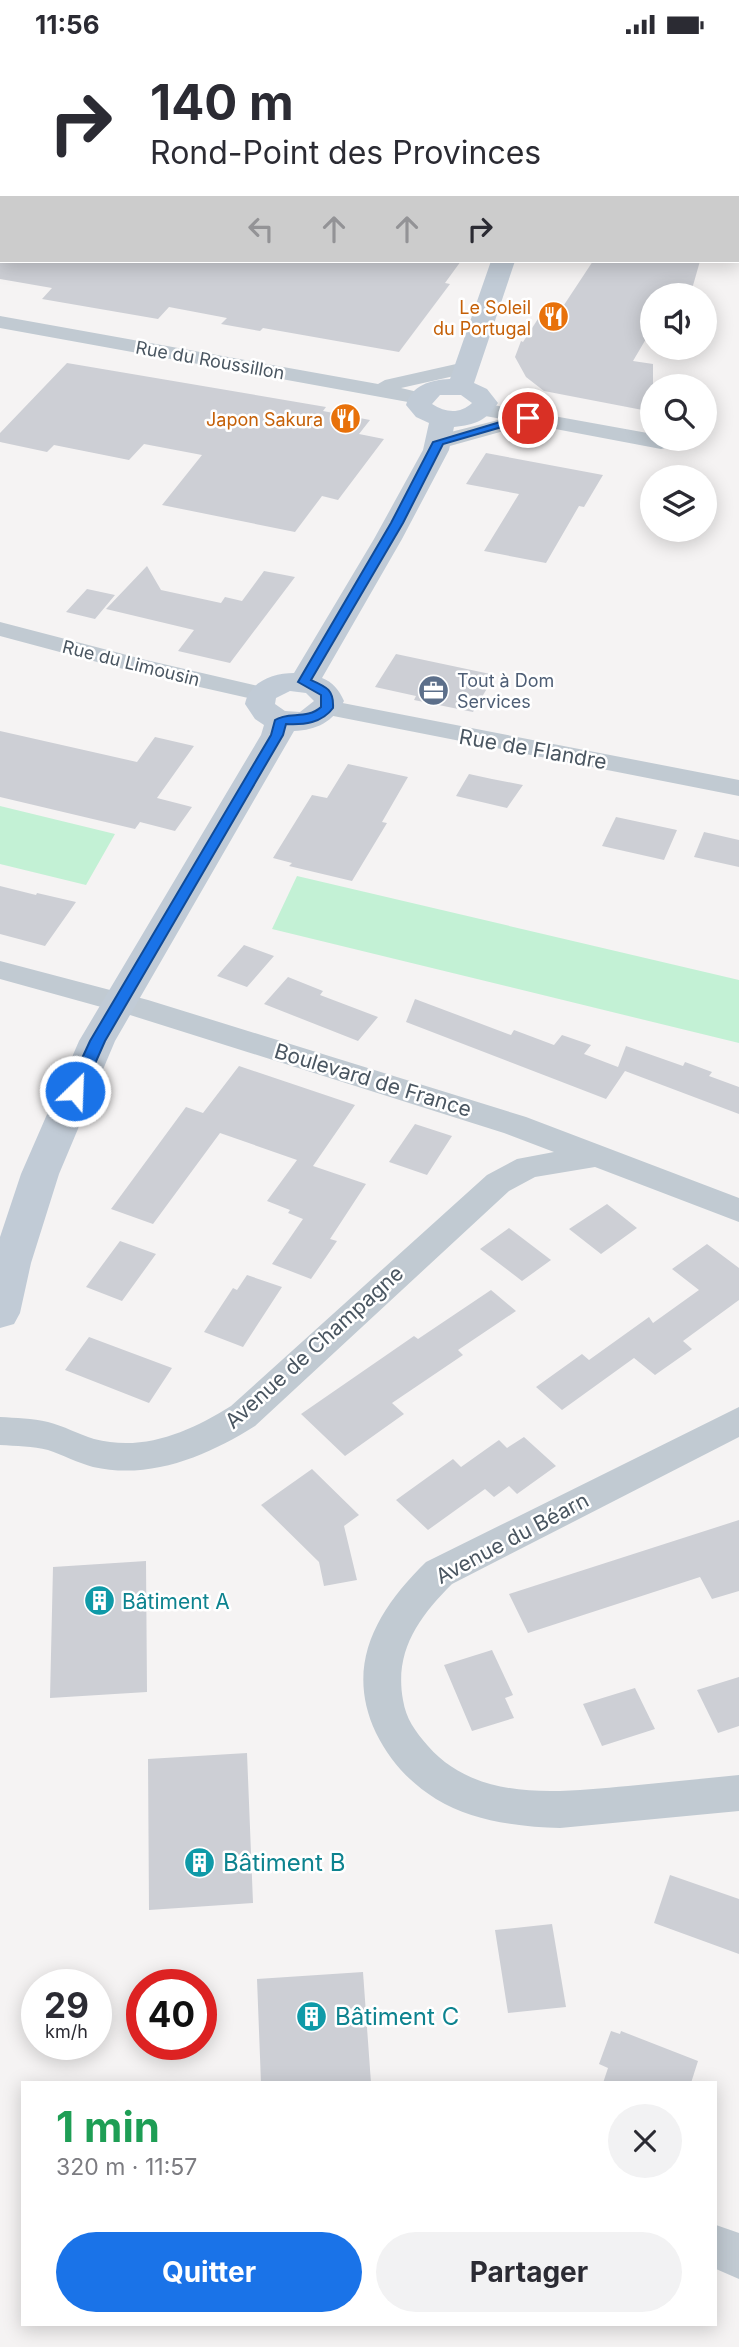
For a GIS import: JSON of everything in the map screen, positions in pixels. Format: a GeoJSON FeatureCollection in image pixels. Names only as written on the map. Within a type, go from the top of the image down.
{"type":"FeatureCollection","features":[{"type":"Feature","properties":{"kind":"street"},"geometry":{"type":"LineString","coordinates":[[441,430],[423,411],[419,398],[435,388],[463,377],[502,263]]}},
{"type":"Feature","properties":{"kind":"street","name":"Rue du Roussillon"},"geometry":{"type":"LineString","coordinates":[[0,322],[419,398]]}},
{"type":"Feature","properties":{"kind":"street"},"geometry":{"type":"LineString","coordinates":[[382,391],[392,384],[463,377]]}},
{"type":"Feature","properties":{"kind":"street"},"geometry":{"type":"LineString","coordinates":[[304,682],[394,528],[441,430],[482,409],[485,403],[481,396],[463,377]]}},
{"type":"Feature","properties":{"kind":"street"},"geometry":{"type":"LineString","coordinates":[[482,409],[640,438]]}},
{"type":"Feature","properties":{"kind":"street"},"geometry":{"type":"LineString","coordinates":[[441,430],[528,418]]}},
{"type":"Feature","properties":{"kind":"street","name":"Rue du Limousin"},"geometry":{"type":"LineString","coordinates":[[0,629],[142,667],[272,707]]}},
{"type":"Feature","properties":{"kind":"street"},"geometry":{"type":"LineString","coordinates":[[0,1313],[11,1263],[40,1174],[97,1041],[277,735],[272,707],[284,682],[304,682],[322,689],[327,695],[327,708],[303,721],[272,707]]}},
{"type":"Feature","properties":{"kind":"street","name":"Rue de Flandre"},"geometry":{"type":"LineString","coordinates":[[327,708],[471,739],[672,773],[739,788]]}},
{"type":"Feature","properties":{"kind":"street","name":"Boulevard de France"},"geometry":{"type":"LineString","coordinates":[[0,970],[122,1002],[515,1125],[600,1155],[739,1210]]}},
{"type":"Feature","properties":{"kind":"street","name":"Avenue de Champagne"},"geometry":{"type":"LineString","coordinates":[[0,1431],[37,1433],[95,1453],[118,1456],[143,1457],[164,1453],[202,1440],[243,1416],[498,1182],[528,1167],[600,1155]]}},
{"type":"Feature","properties":{"kind":"street","name":"Avenue du Béarn"},"geometry":{"type":"LineString","coordinates":[[739,1421],[439,1573],[417,1593],[400,1616],[386,1644],[380,1674],[390,1722],[412,1756],[452,1787],[478,1798],[534,1810],[560,1811],[739,1793]]}},
{"type":"Feature","properties":{"kind":"street"},"geometry":{"type":"LineString","coordinates":[[717,2247],[739,2256]]}},
{"type":"Feature","properties":{"kind":"green space"},"geometry":{"type":"Polygon","coordinates":[[[0,806],[115,834],[86,885],[0,864],[0,806]]]}},
{"type":"Feature","properties":{"kind":"green space"},"geometry":{"type":"Polygon","coordinates":[[[297,876],[739,980],[739,1043],[272,929],[297,876]]]}},
{"type":"Feature","properties":{"kind":"building"},"geometry":{"type":"Polygon","coordinates":[[[0,263],[460,263],[445,283],[450,284],[399,352],[263,328],[260,331],[221,324],[227,318],[169,307],[158,319],[42,299],[52,288],[0,279],[0,263]]]}},
{"type":"Feature","properties":{"kind":"building"},"geometry":{"type":"Polygon","coordinates":[[[592,263],[699,263],[694,283],[640,283],[640,349],[633,361],[653,364],[653,374],[640,374],[640,409],[544,391],[526,377],[515,357],[521,341],[523,342],[547,305],[562,308],[592,263]]]}},
{"type":"Feature","properties":{"kind":"building"},"geometry":{"type":"Polygon","coordinates":[[[67,363],[326,407],[323,411],[370,420],[359,434],[384,439],[338,500],[322,496],[295,532],[162,505],[202,455],[144,444],[129,460],[54,445],[47,452],[0,442],[0,433],[67,363]]]}},
{"type":"Feature","properties":{"kind":"building"},"geometry":{"type":"Polygon","coordinates":[[[486,453],[603,475],[584,507],[579,506],[546,563],[484,551],[519,494],[466,484],[486,453]]]}},
{"type":"Feature","properties":{"kind":"building"},"geometry":{"type":"Polygon","coordinates":[[[147,566],[161,590],[221,603],[225,597],[242,601],[264,571],[295,577],[230,663],[178,651],[194,630],[106,609],[147,566]]]}},
{"type":"Feature","properties":{"kind":"building"},"geometry":{"type":"Polygon","coordinates":[[[87,589],[115,595],[95,619],[66,612],[87,589]]]}},
{"type":"Feature","properties":{"kind":"building"},"geometry":{"type":"Polygon","coordinates":[[[396,654],[495,675],[473,712],[414,700],[416,696],[375,687],[396,654]]]}},
{"type":"Feature","properties":{"kind":"building"},"geometry":{"type":"Polygon","coordinates":[[[0,731],[137,762],[155,737],[194,746],[157,798],[192,807],[175,831],[140,822],[135,829],[0,797],[0,731]]]}},
{"type":"Feature","properties":{"kind":"building"},"geometry":{"type":"Polygon","coordinates":[[[348,764],[408,777],[382,822],[387,823],[352,881],[289,866],[292,863],[273,858],[312,795],[327,798],[348,764]]]}},
{"type":"Feature","properties":{"kind":"building"},"geometry":{"type":"Polygon","coordinates":[[[469,774],[523,785],[507,808],[456,796],[469,774]]]}},
{"type":"Feature","properties":{"kind":"building"},"geometry":{"type":"Polygon","coordinates":[[[616,817],[677,830],[664,860],[602,846],[616,817]]]}},
{"type":"Feature","properties":{"kind":"building"},"geometry":{"type":"Polygon","coordinates":[[[704,832],[739,840],[739,867],[694,857],[704,832]]]}},
{"type":"Feature","properties":{"kind":"building"},"geometry":{"type":"Polygon","coordinates":[[[0,886],[76,902],[45,946],[0,934],[0,886]]]}},
{"type":"Feature","properties":{"kind":"building"},"geometry":{"type":"Polygon","coordinates":[[[244,945],[274,956],[247,987],[217,976],[244,945]]]}},
{"type":"Feature","properties":{"kind":"building"},"geometry":{"type":"Polygon","coordinates":[[[288,977],[323,991],[320,995],[378,1017],[358,1041],[264,1004],[288,977]]]}},
{"type":"Feature","properties":{"kind":"building"},"geometry":{"type":"Polygon","coordinates":[[[415,999],[511,1035],[514,1030],[554,1045],[562,1035],[591,1045],[584,1054],[618,1067],[626,1046],[683,1066],[685,1062],[712,1072],[709,1076],[739,1087],[739,1114],[625,1071],[606,1099],[406,1022],[415,999]]]}},
{"type":"Feature","properties":{"kind":"building"},"geometry":{"type":"Polygon","coordinates":[[[239,1066],[355,1105],[313,1166],[366,1184],[330,1239],[337,1241],[311,1279],[272,1264],[303,1219],[288,1213],[290,1210],[267,1201],[297,1160],[220,1133],[153,1224],[111,1209],[186,1107],[203,1113],[239,1066]]]}},
{"type":"Feature","properties":{"kind":"building"},"geometry":{"type":"Polygon","coordinates":[[[415,1124],[452,1136],[427,1175],[389,1162],[415,1124]]]}},
{"type":"Feature","properties":{"kind":"building"},"geometry":{"type":"Polygon","coordinates":[[[607,1204],[637,1228],[601,1254],[569,1229],[607,1204]]]}},
{"type":"Feature","properties":{"kind":"building"},"geometry":{"type":"Polygon","coordinates":[[[509,1228],[551,1260],[522,1281],[480,1249],[509,1228]]]}},
{"type":"Feature","properties":{"kind":"building"},"geometry":{"type":"Polygon","coordinates":[[[120,1241],[156,1254],[122,1301],[86,1287],[120,1241]]]}},
{"type":"Feature","properties":{"kind":"building"},"geometry":{"type":"Polygon","coordinates":[[[707,1244],[739,1268],[739,1300],[683,1341],[692,1349],[655,1375],[634,1358],[562,1410],[536,1387],[582,1354],[589,1360],[649,1317],[653,1323],[699,1290],[672,1269],[707,1244]]]}},
{"type":"Feature","properties":{"kind":"building"},"geometry":{"type":"Polygon","coordinates":[[[247,1275],[282,1287],[243,1347],[204,1332],[233,1288],[237,1290],[247,1275]]]}},
{"type":"Feature","properties":{"kind":"building"},"geometry":{"type":"Polygon","coordinates":[[[491,1290],[516,1311],[458,1350],[463,1355],[392,1403],[404,1414],[345,1456],[301,1414],[414,1336],[418,1339],[491,1290]]]}},
{"type":"Feature","properties":{"kind":"building"},"geometry":{"type":"Polygon","coordinates":[[[89,1337],[172,1368],[149,1403],[65,1370],[89,1337]]]}},
{"type":"Feature","properties":{"kind":"building"},"geometry":{"type":"Polygon","coordinates":[[[524,1437],[556,1466],[517,1494],[509,1486],[494,1497],[485,1489],[428,1530],[396,1500],[453,1459],[461,1467],[499,1440],[507,1448],[524,1437]]]}},
{"type":"Feature","properties":{"kind":"building"},"geometry":{"type":"Polygon","coordinates":[[[312,1469],[359,1515],[344,1526],[357,1580],[324,1586],[319,1562],[261,1505],[312,1469]]]}},
{"type":"Feature","properties":{"kind":"building"},"geometry":{"type":"Polygon","coordinates":[[[739,1520],[739,1591],[712,1599],[700,1577],[528,1633],[509,1594],[739,1520]]]}},
{"type":"Feature","properties":{"kind":"building","name":"Bâtiment A"},"geometry":{"type":"Polygon","coordinates":[[[146,1561],[147,1692],[50,1698],[53,1567],[146,1561]]]}},
{"type":"Feature","properties":{"kind":"building"},"geometry":{"type":"Polygon","coordinates":[[[492,1650],[513,1695],[505,1698],[514,1718],[472,1731],[444,1665],[492,1650]]]}},
{"type":"Feature","properties":{"kind":"building"},"geometry":{"type":"Polygon","coordinates":[[[739,1677],[739,1726],[718,1733],[697,1690],[739,1677]]]}},
{"type":"Feature","properties":{"kind":"building"},"geometry":{"type":"Polygon","coordinates":[[[635,1688],[655,1729],[602,1746],[583,1704],[635,1688]]]}},
{"type":"Feature","properties":{"kind":"building","name":"Bâtiment B"},"geometry":{"type":"Polygon","coordinates":[[[247,1753],[253,1903],[149,1910],[148,1759],[247,1753]]]}},
{"type":"Feature","properties":{"kind":"building"},"geometry":{"type":"Polygon","coordinates":[[[670,1875],[739,1899],[739,1954],[654,1923],[670,1875]]]}},
{"type":"Feature","properties":{"kind":"building"},"geometry":{"type":"Polygon","coordinates":[[[552,1924],[566,2007],[508,2013],[495,1930],[552,1924]]]}},
{"type":"Feature","properties":{"kind":"building","name":"Bâtiment C"},"geometry":{"type":"Polygon","coordinates":[[[363,1972],[371,2081],[261,2081],[257,1979],[363,1972]]]}},
{"type":"Feature","properties":{"kind":"building"},"geometry":{"type":"Polygon","coordinates":[[[611,2031],[620,2034],[621,2031],[698,2061],[692,2081],[604,2081],[608,2068],[599,2064],[611,2031]]]}},
{"type":"Feature","properties":{"kind":"place","name":"Le Soleil du Portugal"},"geometry":{"type":"Point","coordinates":[554,317]}},
{"type":"Feature","properties":{"kind":"place","name":"Japon Sakura"},"geometry":{"type":"Point","coordinates":[346,419]}},
{"type":"Feature","properties":{"kind":"place","name":"Tout à Dom Services"},"geometry":{"type":"Point","coordinates":[434,690]}},
{"type":"Feature","properties":{"kind":"place","name":"Bâtiment A"},"geometry":{"type":"Point","coordinates":[99,1601]}},
{"type":"Feature","properties":{"kind":"place","name":"Bâtiment B"},"geometry":{"type":"Point","coordinates":[200,1862]}},
{"type":"Feature","properties":{"kind":"place","name":"Bâtiment C"},"geometry":{"type":"Point","coordinates":[312,2016]}},
{"type":"Feature","properties":{"kind":"route"},"geometry":{"type":"LineString","coordinates":[[75,1091],[97,1041],[277,735],[281,720],[303,721],[313,718],[327,708],[329,701],[322,689],[304,682],[397,523],[439,442],[528,418]]}}]}
